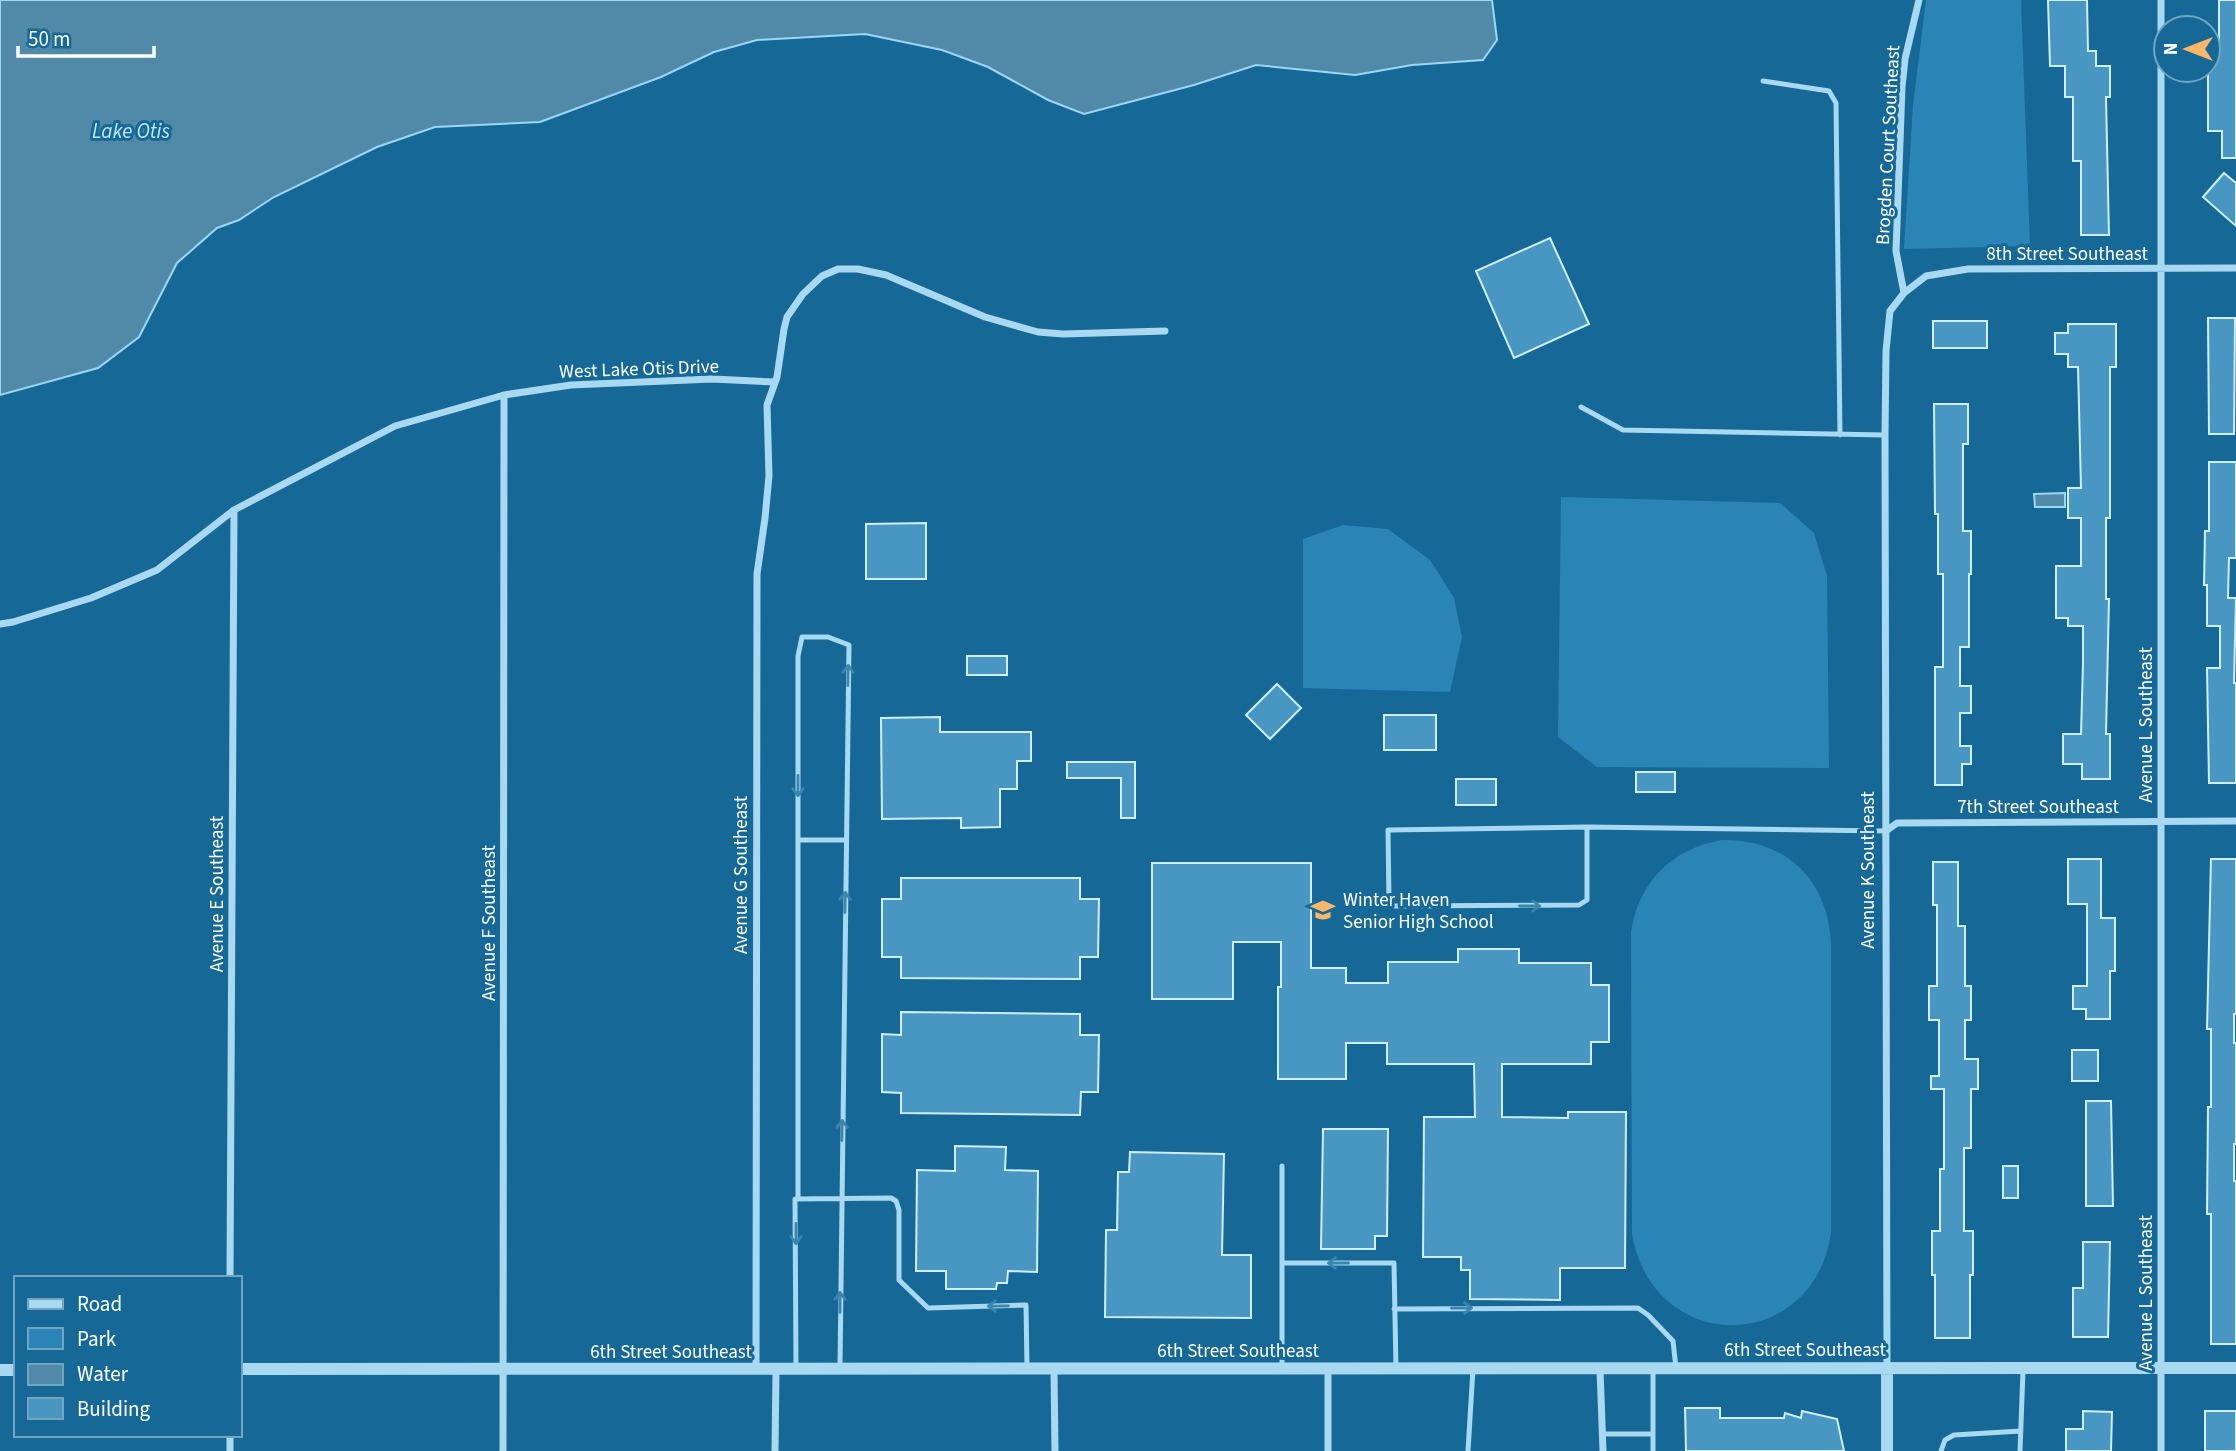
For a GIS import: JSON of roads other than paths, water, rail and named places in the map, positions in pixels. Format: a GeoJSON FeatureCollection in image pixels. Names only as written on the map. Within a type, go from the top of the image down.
{"type":"FeatureCollection","features":[{"type":"Feature","properties":{"kind":"street","name":"Brogden Court Southeast"},"geometry":{"type":"LineString","coordinates":[[1904,293],[1896,251],[1902,87],[1905,60],[1919,0]]}},
{"type":"Feature","properties":{"kind":"street","name":"Avenue L Southeast"},"geometry":{"type":"LineString","coordinates":[[2161,0],[2161,1451]]}},
{"type":"Feature","properties":{"kind":"street","name":"8th Street Southeast"},"geometry":{"type":"LineString","coordinates":[[1904,293],[1926,276],[1968,269],[2236,268]]}},
{"type":"Feature","properties":{"kind":"street"},"geometry":{"type":"LineString","coordinates":[[774,382],[787,317],[803,295],[822,276],[838,269],[858,269],[886,275],[985,317],[1038,332],[1063,334],[1165,331]]}},
{"type":"Feature","properties":{"kind":"street","name":"Avenue K Southeast"},"geometry":{"type":"LineString","coordinates":[[1887,1451],[1886,351],[1890,311],[1904,293]]}},
{"type":"Feature","properties":{"kind":"street","name":"West Lake Otis Drive"},"geometry":{"type":"LineString","coordinates":[[0,624],[91,598],[157,570],[234,510],[395,426],[504,395],[599,382],[712,379],[774,382]]}},
{"type":"Feature","properties":{"kind":"street","name":"Avenue G Southeast"},"geometry":{"type":"LineString","coordinates":[[756,1370],[755,630],[757,574],[769,476],[767,405],[774,382]]}},
{"type":"Feature","properties":{"kind":"street","name":"Avenue F Southeast"},"geometry":{"type":"LineString","coordinates":[[503,1451],[504,395]]}},
{"type":"Feature","properties":{"kind":"street","name":"Avenue E Southeast"},"geometry":{"type":"LineString","coordinates":[[230,1276],[234,510]]}},
{"type":"Feature","properties":{"kind":"street","name":"7th Street Southeast"},"geometry":{"type":"LineString","coordinates":[[1886,831],[1897,823],[2236,821]]}},
{"type":"Feature","properties":{"kind":"street","name":"6th Street Southeast"},"geometry":{"type":"LineString","coordinates":[[242,1369],[2236,1368]]}},
{"type":"Feature","properties":{"kind":"street"},"geometry":{"type":"LineString","coordinates":[[1328,1369],[1328,1451]]}},
{"type":"Feature","properties":{"kind":"street"},"geometry":{"type":"LineString","coordinates":[[1600,1369],[1603,1451]]}},
{"type":"Feature","properties":{"kind":"street"},"geometry":{"type":"LineString","coordinates":[[775,1451],[776,1370]]}},
{"type":"Feature","properties":{"kind":"street"},"geometry":{"type":"LineString","coordinates":[[1054,1370],[1055,1451]]}},
{"type":"Feature","properties":{"kind":"lane"},"geometry":{"type":"LineString","coordinates":[[1763,81],[1829,91],[1836,103],[1840,435]]}},
{"type":"Feature","properties":{"kind":"lane"},"geometry":{"type":"LineString","coordinates":[[1581,407],[1623,430],[1885,435]]}},
{"type":"Feature","properties":{"kind":"lane"},"geometry":{"type":"LineString","coordinates":[[796,1370],[798,656],[802,638],[809,636],[828,637],[849,646],[840,1370]]}},
{"type":"Feature","properties":{"kind":"lane"},"geometry":{"type":"LineString","coordinates":[[1587,827],[1587,900],[1579,905],[1394,906],[1389,901],[1388,830],[1587,827],[1886,831]]}},
{"type":"Feature","properties":{"kind":"lane"},"geometry":{"type":"LineString","coordinates":[[798,840],[846,840]]}},
{"type":"Feature","properties":{"kind":"lane"},"geometry":{"type":"LineString","coordinates":[[1282,1166],[1282,1370]]}},
{"type":"Feature","properties":{"kind":"lane"},"geometry":{"type":"LineString","coordinates":[[798,1199],[891,1198],[899,1210],[899,1280],[928,1308],[1026,1305],[1027,1370]]}},
{"type":"Feature","properties":{"kind":"lane"},"geometry":{"type":"LineString","coordinates":[[1283,1263],[1394,1263],[1396,1369]]}},
{"type":"Feature","properties":{"kind":"lane"},"geometry":{"type":"LineString","coordinates":[[1394,1309],[1638,1308],[1673,1341],[1676,1369]]}},
{"type":"Feature","properties":{"kind":"lane"},"geometry":{"type":"LineString","coordinates":[[2020,1451],[2023,1368]]}},
{"type":"Feature","properties":{"kind":"lane"},"geometry":{"type":"LineString","coordinates":[[1468,1451],[1473,1369]]}},
{"type":"Feature","properties":{"kind":"lane"},"geometry":{"type":"LineString","coordinates":[[1653,1369],[1653,1451]]}},
{"type":"Feature","properties":{"kind":"lane"},"geometry":{"type":"LineString","coordinates":[[1941,1451],[1945,1440],[1954,1435],[2021,1431]]}},
{"type":"Feature","properties":{"kind":"lane"},"geometry":{"type":"LineString","coordinates":[[1603,1434],[1652,1434]]}},
{"type":"Feature","properties":{"kind":"water","name":"Lake Otis"},"geometry":{"type":"Polygon","coordinates":[[[0,0],[1492,0],[1497,40],[1483,60],[1412,65],[1355,75],[1256,65],[1194,85],[1084,114],[1048,100],[988,67],[942,50],[865,34],[757,40],[714,52],[661,77],[540,122],[435,127],[377,147],[274,197],[239,220],[217,228],[177,263],[139,337],[98,368],[0,395],[0,0]]]}},
{"type":"Feature","properties":{"kind":"water"},"geometry":{"type":"Polygon","coordinates":[[[2065,493],[2065,507],[2035,507],[2034,494],[2065,493]]]}},
{"type":"Feature","properties":{"kind":"place","name":"Winter Haven Senior High School"},"geometry":{"type":"Point","coordinates":[1323,910]}}]}
